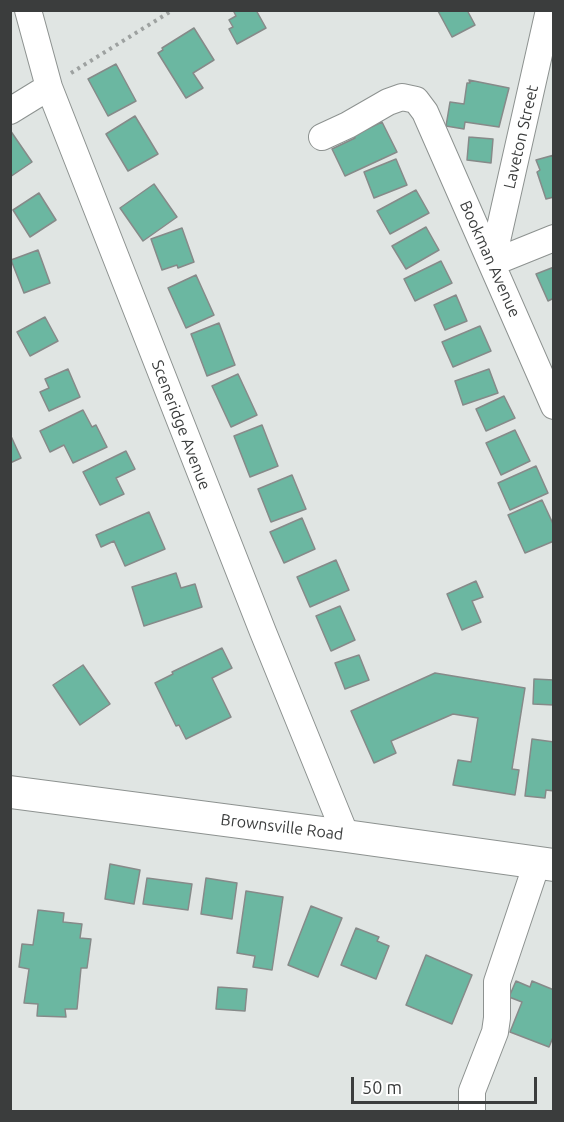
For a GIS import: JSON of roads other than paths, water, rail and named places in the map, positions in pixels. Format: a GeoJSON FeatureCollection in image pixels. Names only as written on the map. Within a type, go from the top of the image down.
{"type":"FeatureCollection","features":[{"type":"Feature","properties":{"kind":"main road","name":"Brownsville Road"},"geometry":{"type":"LineString","coordinates":[[10,792],[545,864]]}},
{"type":"Feature","properties":{"kind":"street","name":"Sceneridge Avenue"},"geometry":{"type":"LineString","coordinates":[[28,10],[49,87],[262,632],[346,836]]}},
{"type":"Feature","properties":{"kind":"street","name":"Laveton Street"},"geometry":{"type":"LineString","coordinates":[[492,263],[547,24]]}},
{"type":"Feature","properties":{"kind":"street"},"geometry":{"type":"LineString","coordinates":[[10,111],[49,87]]}},
{"type":"Feature","properties":{"kind":"street","name":"Bookman Avenue"},"geometry":{"type":"LineString","coordinates":[[322,137],[388,102],[402,97],[416,100],[425,112],[554,406]]}},
{"type":"Feature","properties":{"kind":"street"},"geometry":{"type":"LineString","coordinates":[[492,263],[554,237]]}},
{"type":"Feature","properties":{"kind":"street"},"geometry":{"type":"LineString","coordinates":[[472,1112],[472,1090],[495,1032],[497,982],[545,864]]}}]}
